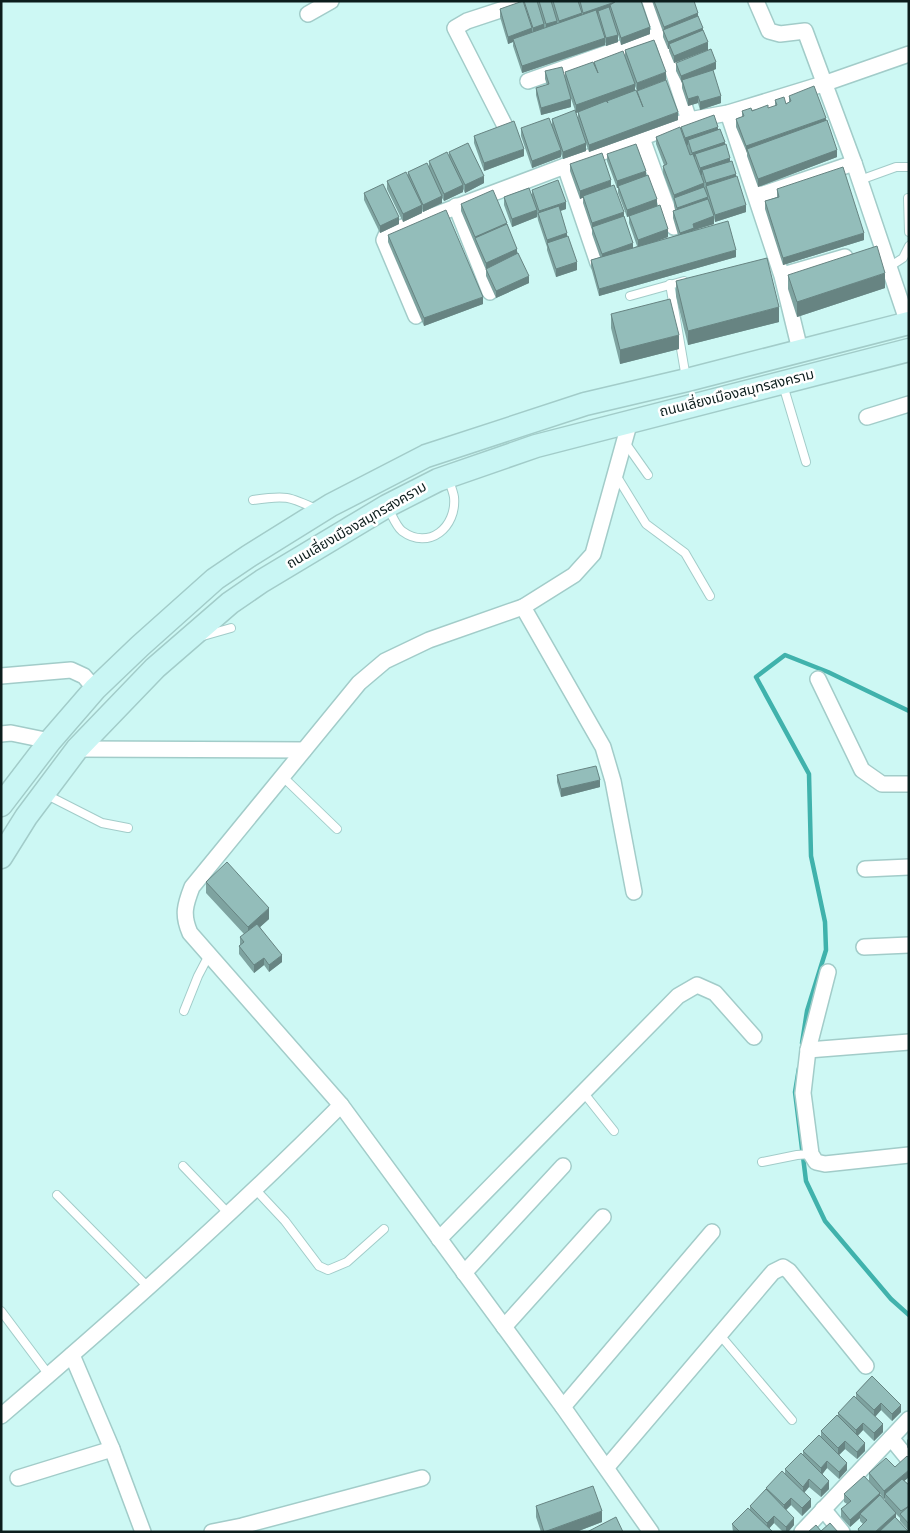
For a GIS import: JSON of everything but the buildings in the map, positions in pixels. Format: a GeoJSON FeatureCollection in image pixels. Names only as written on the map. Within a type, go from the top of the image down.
{"type":"FeatureCollection","features":[{"type":"Feature","properties":{"kind":"main road","name":"ถนนเลี่ยงเมืองสมุทรสงคราม"},"geometry":{"type":"LineString","coordinates":[[1,805],[50,741],[95,689],[215,579],[321,512],[426,456],[585,404],[687,380],[908,323]]}},
{"type":"Feature","properties":{"kind":"main road","name":"ถนนเลี่ยงเมืองสมุทรสงคราม"},"geometry":{"type":"LineString","coordinates":[[1,857],[26,817],[77,749],[155,668],[230,603],[262,580],[387,506],[448,477],[536,446],[627,431],[782,382],[909,350]]}},
{"type":"Feature","properties":{"kind":"street"},"geometry":{"type":"LineString","coordinates":[[308,14],[331,1]]}},
{"type":"Feature","properties":{"kind":"street"},"geometry":{"type":"LineString","coordinates":[[505,126],[455,28],[467,21],[528,1]]}},
{"type":"Feature","properties":{"kind":"street"},"geometry":{"type":"LineString","coordinates":[[650,1],[689,120]]}},
{"type":"Feature","properties":{"kind":"street"},"geometry":{"type":"LineString","coordinates":[[756,1],[769,31],[780,34],[805,31],[826,83],[908,323]]}},
{"type":"Feature","properties":{"kind":"street"},"geometry":{"type":"LineString","coordinates":[[528,81],[661,34]]}},
{"type":"Feature","properties":{"kind":"street"},"geometry":{"type":"LineString","coordinates":[[416,316],[384,240],[387,233],[689,120],[728,113],[826,83],[909,54]]}},
{"type":"Feature","properties":{"kind":"street"},"geometry":{"type":"LineString","coordinates":[[728,113],[782,276],[800,350]]}},
{"type":"Feature","properties":{"kind":"street"},"geometry":{"type":"LineString","coordinates":[[642,138],[674,227]]}},
{"type":"Feature","properties":{"kind":"street"},"geometry":{"type":"LineString","coordinates":[[757,196],[854,163]]}},
{"type":"Feature","properties":{"kind":"street"},"geometry":{"type":"LineString","coordinates":[[565,166],[598,263]]}},
{"type":"Feature","properties":{"kind":"street"},"geometry":{"type":"LineString","coordinates":[[456,206],[490,292]]}},
{"type":"Feature","properties":{"kind":"street"},"geometry":{"type":"LineString","coordinates":[[783,275],[882,246]]}},
{"type":"Feature","properties":{"kind":"street"},"geometry":{"type":"LineString","coordinates":[[867,417],[909,404]]}},
{"type":"Feature","properties":{"kind":"street"},"geometry":{"type":"LineString","coordinates":[[627,431],[592,554],[574,575],[523,607],[430,640],[385,661],[359,683],[192,887],[186,900],[184,919],[190,933],[341,1105],[607,1467],[651,1532]]}},
{"type":"Feature","properties":{"kind":"street"},"geometry":{"type":"LineString","coordinates":[[523,607],[603,747],[613,782],[634,892]]}},
{"type":"Feature","properties":{"kind":"street"},"geometry":{"type":"LineString","coordinates":[[1,676],[71,670],[84,676],[95,689]]}},
{"type":"Feature","properties":{"kind":"street"},"geometry":{"type":"LineString","coordinates":[[818,679],[862,770],[882,784],[909,784]]}},
{"type":"Feature","properties":{"kind":"street"},"geometry":{"type":"LineString","coordinates":[[1,734],[11,733],[50,741]]}},
{"type":"Feature","properties":{"kind":"street"},"geometry":{"type":"LineString","coordinates":[[77,749],[304,750]]}},
{"type":"Feature","properties":{"kind":"street"},"geometry":{"type":"LineString","coordinates":[[865,869],[909,867]]}},
{"type":"Feature","properties":{"kind":"street"},"geometry":{"type":"LineString","coordinates":[[864,948],[909,945]]}},
{"type":"Feature","properties":{"kind":"street"},"geometry":{"type":"LineString","coordinates":[[828,972],[808,1050],[803,1093],[805,1155],[816,1162],[825,1164],[909,1155]]}},
{"type":"Feature","properties":{"kind":"street"},"geometry":{"type":"LineString","coordinates":[[439,1240],[678,996],[697,985],[714,993],[754,1037]]}},
{"type":"Feature","properties":{"kind":"street"},"geometry":{"type":"LineString","coordinates":[[808,1050],[909,1042]]}},
{"type":"Feature","properties":{"kind":"street"},"geometry":{"type":"LineString","coordinates":[[1,1416],[72,1356],[148,1287],[255,1189],[341,1105]]}},
{"type":"Feature","properties":{"kind":"street"},"geometry":{"type":"LineString","coordinates":[[464,1273],[563,1166]]}},
{"type":"Feature","properties":{"kind":"street"},"geometry":{"type":"LineString","coordinates":[[504,1327],[603,1217]]}},
{"type":"Feature","properties":{"kind":"street"},"geometry":{"type":"LineString","coordinates":[[563,1407],[712,1232]]}},
{"type":"Feature","properties":{"kind":"street"},"geometry":{"type":"LineString","coordinates":[[607,1467],[773,1272],[782,1267],[789,1270],[866,1366]]}},
{"type":"Feature","properties":{"kind":"street"},"geometry":{"type":"LineString","coordinates":[[72,1356],[112,1449],[143,1532]]}},
{"type":"Feature","properties":{"kind":"street"},"geometry":{"type":"LineString","coordinates":[[802,1532],[909,1419]]}},
{"type":"Feature","properties":{"kind":"street"},"geometry":{"type":"LineString","coordinates":[[891,1438],[909,1460]]}},
{"type":"Feature","properties":{"kind":"street"},"geometry":{"type":"LineString","coordinates":[[18,1478],[112,1449]]}},
{"type":"Feature","properties":{"kind":"street"},"geometry":{"type":"LineString","coordinates":[[212,1532],[244,1529],[422,1478]]}},
{"type":"Feature","properties":{"kind":"street"},"geometry":{"type":"LineString","coordinates":[[823,1509],[842,1532]]}},
{"type":"Feature","properties":{"kind":"lane"},"geometry":{"type":"LineString","coordinates":[[860,180],[896,167],[909,168]]}},
{"type":"Feature","properties":{"kind":"lane"},"geometry":{"type":"LineString","coordinates":[[908,198],[909,232]]}},
{"type":"Feature","properties":{"kind":"lane"},"geometry":{"type":"LineString","coordinates":[[889,267],[903,258],[909,246]]}},
{"type":"Feature","properties":{"kind":"lane"},"geometry":{"type":"LineString","coordinates":[[630,296],[689,280]]}},
{"type":"Feature","properties":{"kind":"lane"},"geometry":{"type":"LineString","coordinates":[[670,284],[687,380]]}},
{"type":"Feature","properties":{"kind":"lane"},"geometry":{"type":"LineString","coordinates":[[782,382],[806,462]]}},
{"type":"Feature","properties":{"kind":"lane"},"geometry":{"type":"LineString","coordinates":[[627,431],[648,475]]}},
{"type":"Feature","properties":{"kind":"lane"},"geometry":{"type":"LineString","coordinates":[[615,473],[646,524],[685,553],[710,596]]}},
{"type":"Feature","properties":{"kind":"lane"},"geometry":{"type":"LineString","coordinates":[[387,506],[400,530],[416,539],[432,538],[444,530],[452,515],[454,497],[448,477]]}},
{"type":"Feature","properties":{"kind":"lane"},"geometry":{"type":"LineString","coordinates":[[253,500],[278,496],[295,498],[321,512]]}},
{"type":"Feature","properties":{"kind":"lane"},"geometry":{"type":"LineString","coordinates":[[191,638],[231,628]]}},
{"type":"Feature","properties":{"kind":"lane"},"geometry":{"type":"LineString","coordinates":[[282,776],[337,829]]}},
{"type":"Feature","properties":{"kind":"lane"},"geometry":{"type":"LineString","coordinates":[[44,793],[102,823],[128,828]]}},
{"type":"Feature","properties":{"kind":"lane"},"geometry":{"type":"LineString","coordinates":[[184,1011],[209,955]]}},
{"type":"Feature","properties":{"kind":"lane"},"geometry":{"type":"LineString","coordinates":[[583,1092],[614,1131]]}},
{"type":"Feature","properties":{"kind":"lane"},"geometry":{"type":"LineString","coordinates":[[762,1162],[805,1155]]}},
{"type":"Feature","properties":{"kind":"lane"},"geometry":{"type":"LineString","coordinates":[[184,1166],[228,1213]]}},
{"type":"Feature","properties":{"kind":"lane"},"geometry":{"type":"LineString","coordinates":[[255,1189],[285,1222],[319,1266],[328,1270],[347,1262],[384,1229]]}},
{"type":"Feature","properties":{"kind":"lane"},"geometry":{"type":"LineString","coordinates":[[57,1195],[148,1287]]}},
{"type":"Feature","properties":{"kind":"lane"},"geometry":{"type":"LineString","coordinates":[[1,1311],[49,1375]]}},
{"type":"Feature","properties":{"kind":"lane"},"geometry":{"type":"LineString","coordinates":[[720,1335],[792,1420]]}},
{"type":"Feature","properties":{"kind":"waterway"},"geometry":{"type":"LineString","coordinates":[[802,1043],[807,1011],[826,950],[825,922],[811,856],[809,774],[756,677],[785,655],[828,672],[909,711]]}},
{"type":"Feature","properties":{"kind":"waterway"},"geometry":{"type":"LineString","coordinates":[[799,1068],[795,1092],[806,1181],[825,1221],[891,1299],[909,1315]]}}]}
